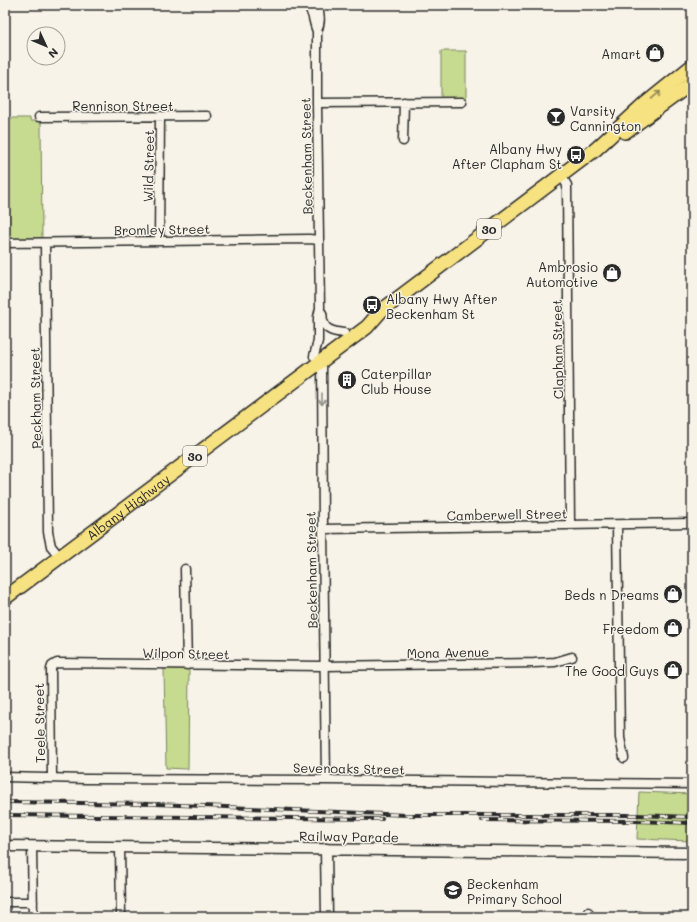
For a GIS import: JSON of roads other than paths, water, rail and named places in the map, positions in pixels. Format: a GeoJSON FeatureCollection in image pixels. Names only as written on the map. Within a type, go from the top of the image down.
{"type":"FeatureCollection","features":[{"type":"Feature","properties":{"kind":"highway","name":"Albany Highway"},"geometry":{"type":"LineString","coordinates":[[5,598],[318,358],[344,333],[362,320],[381,311],[596,149],[645,104],[692,66]]}},
{"type":"Feature","properties":{"kind":"highway","name":"Albany Highway"},"geometry":{"type":"LineString","coordinates":[[596,149],[623,133],[692,83]]}},
{"type":"Feature","properties":{"kind":"highway","name":"Albany Highway"},"geometry":{"type":"LineString","coordinates":[[5,587],[318,358],[367,327],[381,311]]}},
{"type":"Feature","properties":{"kind":"street"},"geometry":{"type":"LineString","coordinates":[[307,5],[312,12],[314,25],[317,31]]}},
{"type":"Feature","properties":{"kind":"street","name":"Beckenham Street"},"geometry":{"type":"LineString","coordinates":[[317,5],[320,17],[317,31],[320,308],[318,318],[318,358],[323,529],[326,780]]}},
{"type":"Feature","properties":{"kind":"street"},"geometry":{"type":"LineString","coordinates":[[403,141],[404,102]]}},
{"type":"Feature","properties":{"kind":"street"},"geometry":{"type":"LineString","coordinates":[[317,103],[462,102]]}},
{"type":"Feature","properties":{"kind":"street","name":"Wild Street"},"geometry":{"type":"LineString","coordinates":[[159,241],[160,116]]}},
{"type":"Feature","properties":{"kind":"street","name":"Rennison Street"},"geometry":{"type":"LineString","coordinates":[[39,117],[206,116]]}},
{"type":"Feature","properties":{"kind":"street","name":"Clapham Street"},"geometry":{"type":"LineString","coordinates":[[561,175],[567,185],[570,525]]}},
{"type":"Feature","properties":{"kind":"street","name":"Bromley Street"},"geometry":{"type":"LineString","coordinates":[[5,243],[319,240]]}},
{"type":"Feature","properties":{"kind":"street","name":"Peckham Street"},"geometry":{"type":"LineString","coordinates":[[45,243],[48,532],[51,546],[55,551]]}},
{"type":"Feature","properties":{"kind":"street","name":"Beckenham Street"},"geometry":{"type":"LineString","coordinates":[[320,308],[323,316],[323,322],[326,327],[332,331],[344,333]]}},
{"type":"Feature","properties":{"kind":"street","name":"Camberwell Street"},"geometry":{"type":"LineString","coordinates":[[323,529],[692,523]]}},
{"type":"Feature","properties":{"kind":"street"},"geometry":{"type":"LineString","coordinates":[[617,525],[620,738],[624,758]]}},
{"type":"Feature","properties":{"kind":"street"},"geometry":{"type":"LineString","coordinates":[[184,569],[187,665]]}},
{"type":"Feature","properties":{"kind":"street","name":"Mona Avenue"},"geometry":{"type":"LineString","coordinates":[[324,666],[534,663],[555,662],[572,657]]}},
{"type":"Feature","properties":{"kind":"street","name":"Wilpon Street"},"geometry":{"type":"LineString","coordinates":[[51,669],[52,666],[57,663],[324,666]]}},
{"type":"Feature","properties":{"kind":"street","name":"Teele Street"},"geometry":{"type":"LineString","coordinates":[[51,669],[52,778]]}},
{"type":"Feature","properties":{"kind":"street","name":"Sevenoaks Street"},"geometry":{"type":"LineString","coordinates":[[5,777],[692,784]]}},
{"type":"Feature","properties":{"kind":"street","name":"Railway Parade"},"geometry":{"type":"LineString","coordinates":[[5,846],[692,852]]}},
{"type":"Feature","properties":{"kind":"street"},"geometry":{"type":"LineString","coordinates":[[32,846],[33,917]]}},
{"type":"Feature","properties":{"kind":"street"},"geometry":{"type":"LineString","coordinates":[[120,847],[121,917]]}},
{"type":"Feature","properties":{"kind":"street"},"geometry":{"type":"LineString","coordinates":[[326,849],[327,917]]}},
{"type":"Feature","properties":{"kind":"street"},"geometry":{"type":"LineString","coordinates":[[5,902],[33,902]]}},
{"type":"Feature","properties":{"kind":"railway"},"geometry":{"type":"LineString","coordinates":[[5,802],[156,804],[406,815],[636,815],[692,817]]}},
{"type":"Feature","properties":{"kind":"railway"},"geometry":{"type":"LineString","coordinates":[[5,815],[382,819]]}},
{"type":"Feature","properties":{"kind":"railway"},"geometry":{"type":"LineString","coordinates":[[482,820],[692,823]]}},
{"type":"Feature","properties":{"kind":"place","name":"Amart"},"geometry":{"type":"Point","coordinates":[655,53]}},
{"type":"Feature","properties":{"kind":"place","name":"Varsity Cannington"},"geometry":{"type":"Point","coordinates":[556,117]}},
{"type":"Feature","properties":{"kind":"place","name":"Albany Hwy After Clapham St"},"geometry":{"type":"Point","coordinates":[576,155]}},
{"type":"Feature","properties":{"kind":"place","name":"Ambrosio Automotive"},"geometry":{"type":"Point","coordinates":[612,273]}},
{"type":"Feature","properties":{"kind":"place","name":"Albany Hwy After Beckenham St"},"geometry":{"type":"Point","coordinates":[372,305]}},
{"type":"Feature","properties":{"kind":"place","name":"Caterpillar Club House"},"geometry":{"type":"Point","coordinates":[347,380]}},
{"type":"Feature","properties":{"kind":"place","name":"Beds n Dreams"},"geometry":{"type":"Point","coordinates":[673,594]}},
{"type":"Feature","properties":{"kind":"place","name":"Freedom"},"geometry":{"type":"Point","coordinates":[673,628]}},
{"type":"Feature","properties":{"kind":"place","name":"The Good Guys"},"geometry":{"type":"Point","coordinates":[673,670]}},
{"type":"Feature","properties":{"kind":"place","name":"Beckenham Primary School"},"geometry":{"type":"Point","coordinates":[453,890]}}]}
